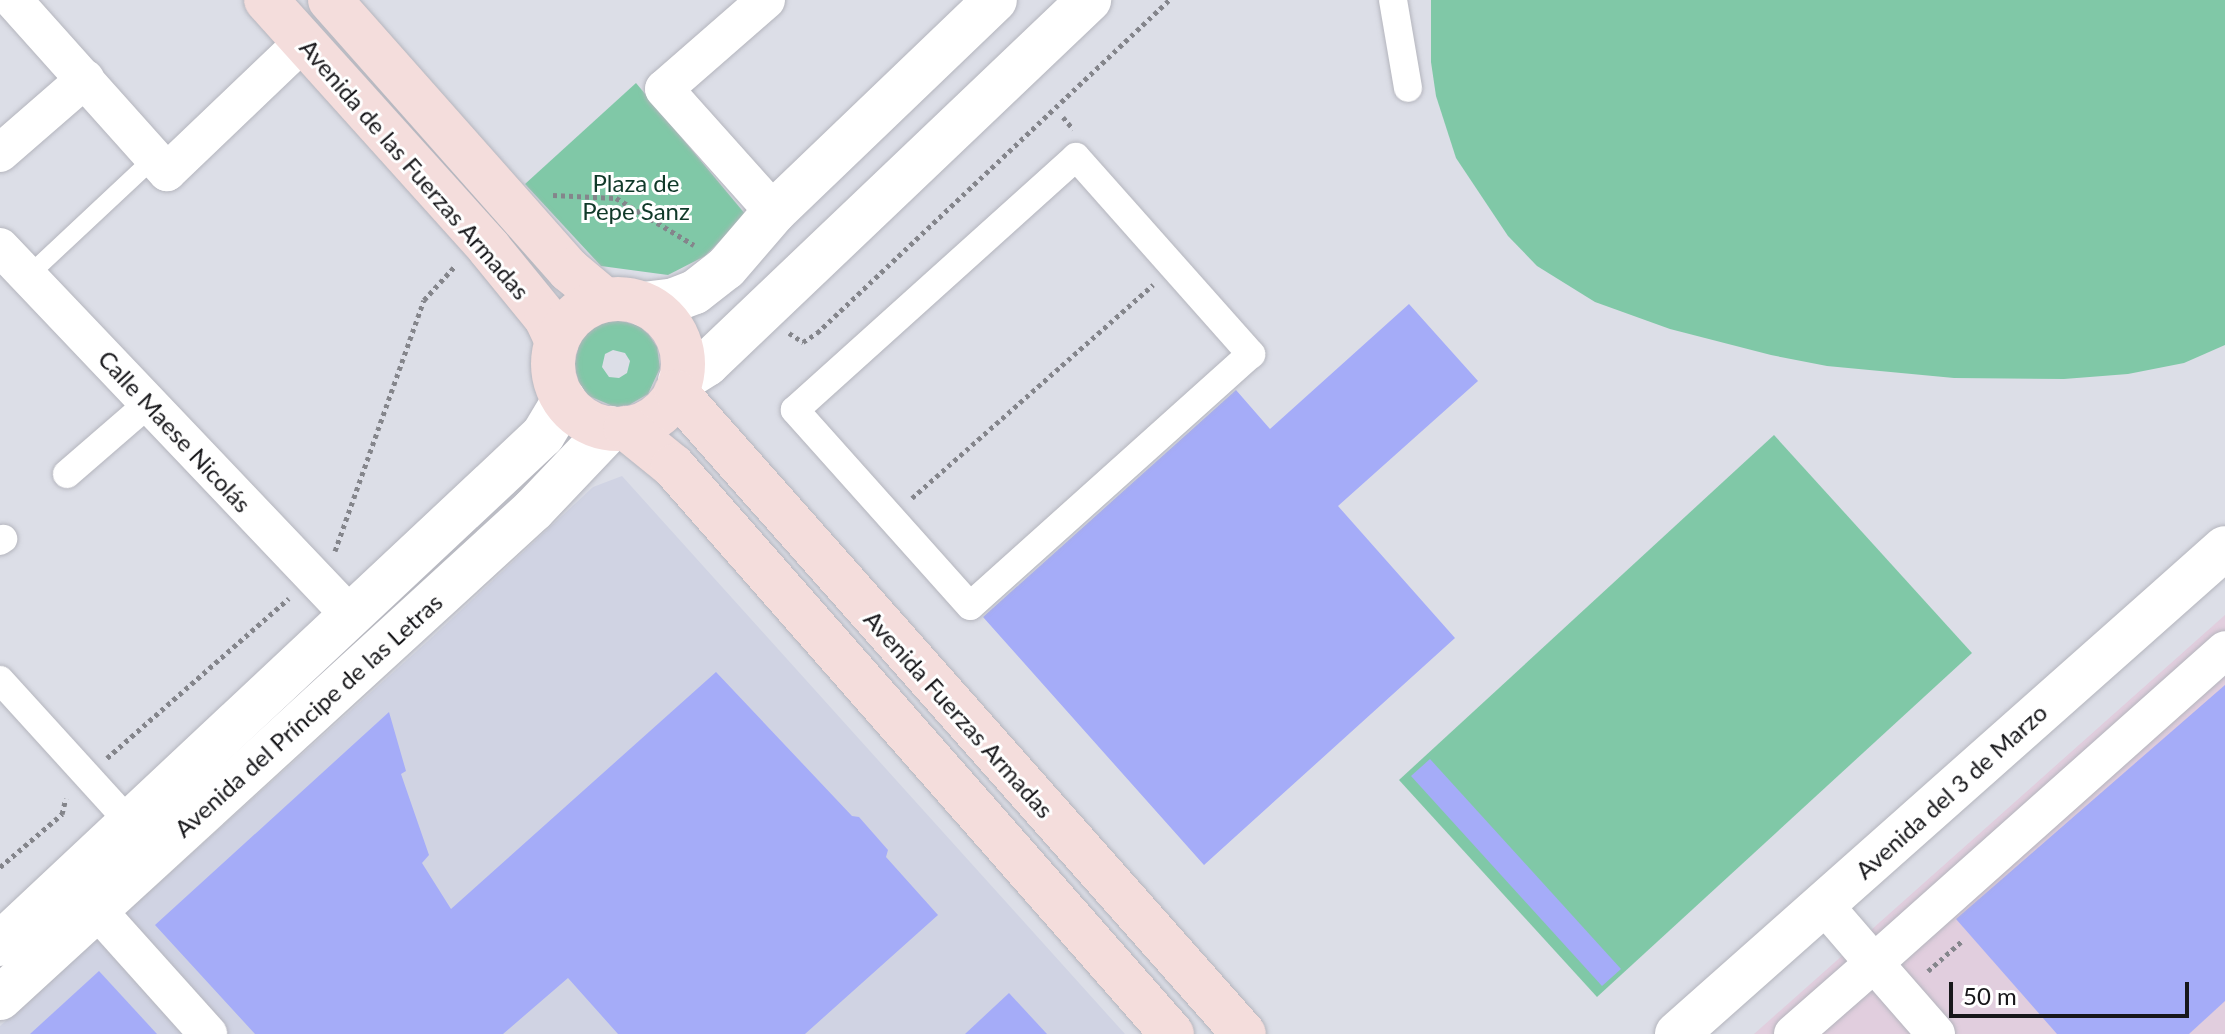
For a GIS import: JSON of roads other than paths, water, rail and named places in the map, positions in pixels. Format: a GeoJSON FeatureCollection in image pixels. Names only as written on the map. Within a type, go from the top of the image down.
{"type":"FeatureCollection","features":[{"type":"Feature","properties":{"kind":"main road","name":"Avenida de las Fuerzas Armadas"},"geometry":{"type":"LineString","coordinates":[[266,0],[489,248],[546,318],[557,342]]}},
{"type":"Feature","properties":{"kind":"main road","name":"Avenida de las Fuerzas Armadas"},"geometry":{"type":"LineString","coordinates":[[330,0],[356,17],[569,270],[624,302]]}},
{"type":"Feature","properties":{"kind":"main road"},"geometry":{"type":"LineString","coordinates":[[624,302],[663,317],[676,335],[682,358],[678,386],[656,416],[619,428],[585,419],[564,400],[554,372],[557,342],[581,311],[624,302]]}},
{"type":"Feature","properties":{"kind":"main road","name":"Avenida Fuerzas Armadas"},"geometry":{"type":"LineString","coordinates":[[678,386],[1244,1034]]}},
{"type":"Feature","properties":{"kind":"main road","name":"Avenida Fuerzas Armadas"},"geometry":{"type":"LineString","coordinates":[[619,428],[673,466],[1172,1034]]}},
{"type":"Feature","properties":{"kind":"street"},"geometry":{"type":"LineString","coordinates":[[13,0],[167,172],[303,42]]}},
{"type":"Feature","properties":{"kind":"street"},"geometry":{"type":"LineString","coordinates":[[766,0],[664,89],[774,212]]}},
{"type":"Feature","properties":{"kind":"street"},"geometry":{"type":"LineString","coordinates":[[624,302],[674,300],[695,292],[737,257],[774,212],[995,0]]}},
{"type":"Feature","properties":{"kind":"street"},"geometry":{"type":"LineString","coordinates":[[678,386],[707,364],[1089,0]]}},
{"type":"Feature","properties":{"kind":"street"},"geometry":{"type":"LineString","coordinates":[[1393,0],[1408,88]]}},
{"type":"Feature","properties":{"kind":"street"},"geometry":{"type":"LineString","coordinates":[[0,153],[85,79]]}},
{"type":"Feature","properties":{"kind":"street"},"geometry":{"type":"LineString","coordinates":[[1076,157],[1251,354],[970,606],[890,517],[795,410],[1076,157]]}},
{"type":"Feature","properties":{"kind":"street","name":"Calle Maese Nicolás"},"geometry":{"type":"LineString","coordinates":[[0,247],[351,616]]}},
{"type":"Feature","properties":{"kind":"street","name":"Avenida del Príncipe de las Letras"},"geometry":{"type":"LineString","coordinates":[[0,944],[543,435],[564,400]]}},
{"type":"Feature","properties":{"kind":"street"},"geometry":{"type":"LineString","coordinates":[[67,474],[149,403]]}},
{"type":"Feature","properties":{"kind":"street","name":"Avenida del Príncipe de las Letras"},"geometry":{"type":"LineString","coordinates":[[0,998],[619,428]]}},
{"type":"Feature","properties":{"kind":"street","name":"Avenida del 3 de Marzo"},"geometry":{"type":"LineString","coordinates":[[1677,1034],[2225,548]]}},
{"type":"Feature","properties":{"kind":"street"},"geometry":{"type":"LineString","coordinates":[[1793,1034],[2225,650]]}},
{"type":"Feature","properties":{"kind":"street"},"geometry":{"type":"LineString","coordinates":[[0,680],[130,823]]}},
{"type":"Feature","properties":{"kind":"street"},"geometry":{"type":"LineString","coordinates":[[1823,904],[1936,1034]]}},
{"type":"Feature","properties":{"kind":"street"},"geometry":{"type":"LineString","coordinates":[[96,909],[208,1034]]}},
{"type":"Feature","properties":{"kind":"lane"},"geometry":{"type":"LineString","coordinates":[[28,276],[155,157]]}},
{"type":"Feature","properties":{"kind":"park label","name":"Plaza de Pepe Sanz"},"geometry":{"type":"Point","coordinates":[636,197]}}]}
